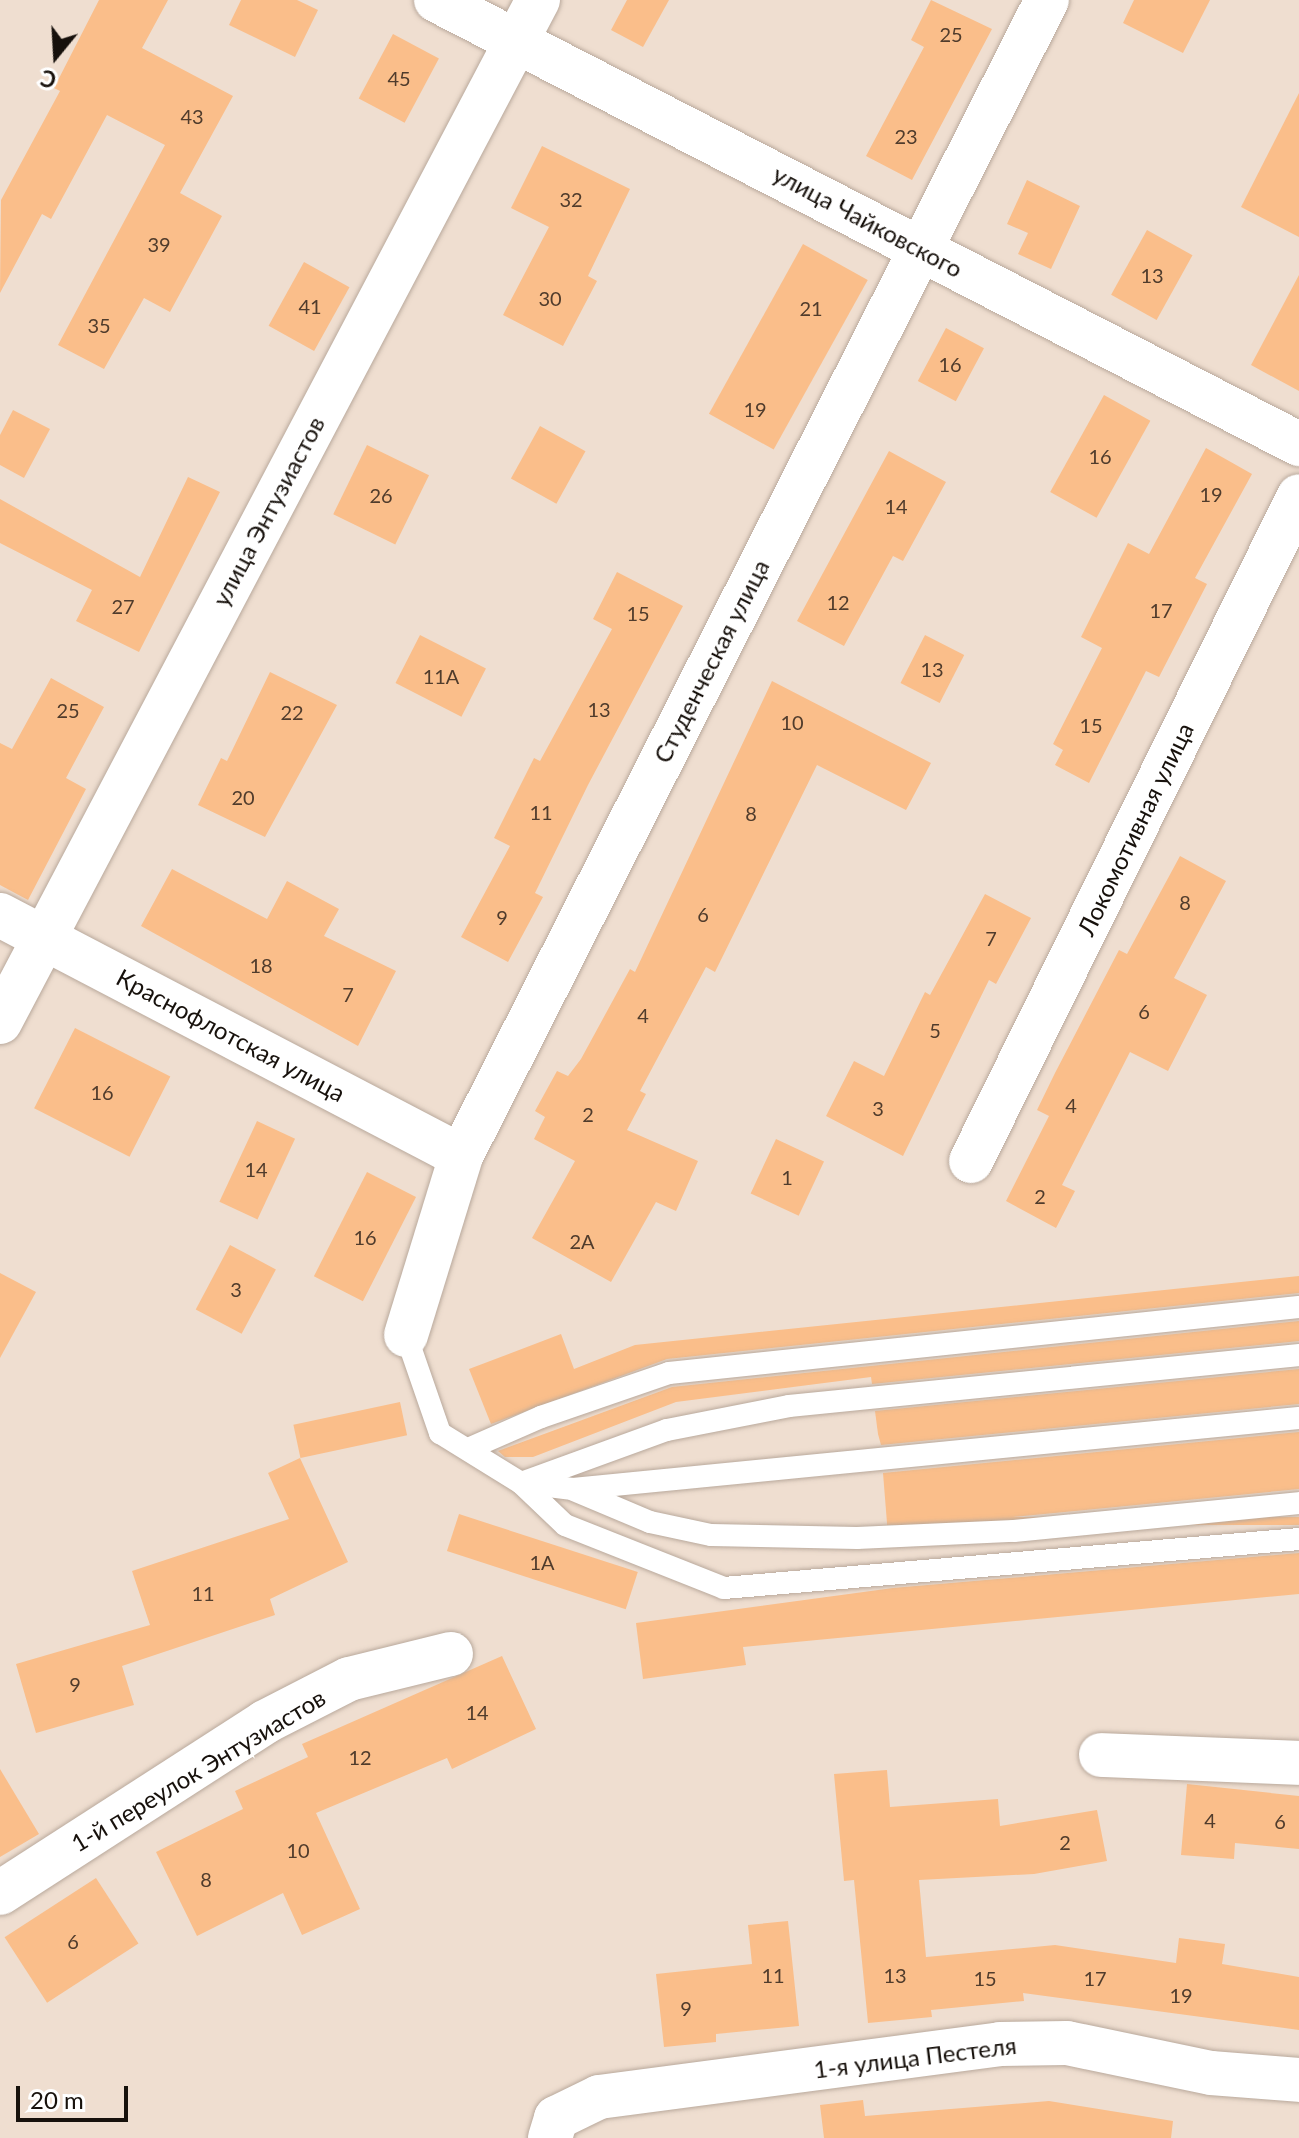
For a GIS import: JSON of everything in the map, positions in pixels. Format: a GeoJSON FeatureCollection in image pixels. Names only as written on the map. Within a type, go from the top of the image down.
{"type":"FeatureCollection","features":[{"type":"Feature","properties":{"kind":"street","name":"улица Чайковского"},"geometry":{"type":"LineString","coordinates":[[436,0],[518,39],[1299,444]]}},
{"type":"Feature","properties":{"kind":"street","name":"улица Энтузиастов"},"geometry":{"type":"LineString","coordinates":[[0,1022],[538,0]]}},
{"type":"Feature","properties":{"kind":"street","name":"Студенческая улица"},"geometry":{"type":"LineString","coordinates":[[406,1335],[461,1156],[1047,0]]}},
{"type":"Feature","properties":{"kind":"street","name":"Локомотивная улица"},"geometry":{"type":"LineString","coordinates":[[971,1161],[1299,496]]}},
{"type":"Feature","properties":{"kind":"street","name":"Краснофлотская улица"},"geometry":{"type":"LineString","coordinates":[[0,915],[461,1156]]}},
{"type":"Feature","properties":{"kind":"street","name":"1-й переулок Энтузиастов"},"geometry":{"type":"LineString","coordinates":[[0,1893],[265,1722],[349,1679],[451,1654]]}},
{"type":"Feature","properties":{"kind":"street"},"geometry":{"type":"LineString","coordinates":[[1101,1755],[1299,1763]]}},
{"type":"Feature","properties":{"kind":"street","name":"1-я улица Пестеля"},"geometry":{"type":"LineString","coordinates":[[550,2138],[556,2118],[599,2097],[1000,2044],[1067,2043],[1211,2073],[1299,2080]]}},
{"type":"Feature","properties":{"kind":"lane"},"geometry":{"type":"LineString","coordinates":[[468,1449],[541,1417],[669,1373],[1299,1307]]}},
{"type":"Feature","properties":{"kind":"lane"},"geometry":{"type":"LineString","coordinates":[[406,1335],[440,1433],[521,1483],[565,1525],[724,1588],[1299,1539]]}},
{"type":"Feature","properties":{"kind":"lane"},"geometry":{"type":"LineString","coordinates":[[521,1483],[667,1430],[789,1406],[1299,1355]]}},
{"type":"Feature","properties":{"kind":"lane"},"geometry":{"type":"LineString","coordinates":[[521,1483],[573,1489],[1299,1418]]}},
{"type":"Feature","properties":{"kind":"lane"},"geometry":{"type":"LineString","coordinates":[[573,1489],[650,1522],[711,1535],[799,1537],[1014,1531],[1299,1503]]}},
{"type":"Feature","properties":{"kind":"building"},"geometry":{"type":"Polygon","coordinates":[[[99,0],[168,0],[142,48],[233,96],[180,193],[222,216],[170,312],[144,298],[104,369],[58,345],[165,145],[107,115],[51,219],[42,214],[0,293],[1,200],[60,91],[54,88],[99,0]]]}},
{"type":"Feature","properties":{"kind":"building"},"geometry":{"type":"Polygon","coordinates":[[[241,0],[297,0],[318,10],[295,57],[229,25],[241,0]]]}},
{"type":"Feature","properties":{"kind":"building"},"geometry":{"type":"Polygon","coordinates":[[[627,0],[669,0],[643,47],[611,30],[627,0]]]}},
{"type":"Feature","properties":{"kind":"building"},"geometry":{"type":"Polygon","coordinates":[[[931,0],[992,29],[912,180],[866,156],[924,47],[911,40],[931,0]]]}},
{"type":"Feature","properties":{"kind":"building"},"geometry":{"type":"Polygon","coordinates":[[[1134,0],[1210,0],[1183,53],[1123,23],[1134,0]]]}},
{"type":"Feature","properties":{"kind":"building"},"geometry":{"type":"Polygon","coordinates":[[[393,34],[439,58],[405,123],[359,98],[393,34]]]}},
{"type":"Feature","properties":{"kind":"building"},"geometry":{"type":"Polygon","coordinates":[[[1299,93],[1299,237],[1241,207],[1299,93]]]}},
{"type":"Feature","properties":{"kind":"building"},"geometry":{"type":"Polygon","coordinates":[[[542,146],[630,189],[588,276],[597,281],[563,346],[503,315],[549,227],[511,208],[542,146]]]}},
{"type":"Feature","properties":{"kind":"building"},"geometry":{"type":"Polygon","coordinates":[[[1027,180],[1080,206],[1051,269],[1018,254],[1028,233],[1007,224],[1027,180]]]}},
{"type":"Feature","properties":{"kind":"building"},"geometry":{"type":"Polygon","coordinates":[[[1147,230],[1192,255],[1157,320],[1111,295],[1147,230]]]}},
{"type":"Feature","properties":{"kind":"building"},"geometry":{"type":"Polygon","coordinates":[[[803,244],[868,280],[774,450],[709,414],[803,244]]]}},
{"type":"Feature","properties":{"kind":"building"},"geometry":{"type":"Polygon","coordinates":[[[304,262],[349,287],[314,351],[269,326],[304,262]]]}},
{"type":"Feature","properties":{"kind":"building"},"geometry":{"type":"Polygon","coordinates":[[[1299,275],[1299,391],[1251,365],[1299,275]]]}},
{"type":"Feature","properties":{"kind":"building"},"geometry":{"type":"Polygon","coordinates":[[[946,328],[984,348],[956,401],[918,381],[946,328]]]}},
{"type":"Feature","properties":{"kind":"building"},"geometry":{"type":"Polygon","coordinates":[[[1104,395],[1150,421],[1097,518],[1050,492],[1104,395]]]}},
{"type":"Feature","properties":{"kind":"building"},"geometry":{"type":"Polygon","coordinates":[[[13,410],[50,429],[24,478],[0,465],[0,435],[13,410]]]}},
{"type":"Feature","properties":{"kind":"building"},"geometry":{"type":"Polygon","coordinates":[[[540,426],[585,451],[556,504],[511,478],[540,426]]]}},
{"type":"Feature","properties":{"kind":"building"},"geometry":{"type":"Polygon","coordinates":[[[367,445],[429,475],[395,544],[333,514],[367,445]]]}},
{"type":"Feature","properties":{"kind":"building"},"geometry":{"type":"Polygon","coordinates":[[[1206,448],[1252,474],[1195,578],[1207,584],[1159,677],[1146,671],[1089,783],[1055,765],[1063,750],[1053,744],[1102,648],[1081,637],[1128,543],[1149,554],[1206,448]]]}},
{"type":"Feature","properties":{"kind":"building"},"geometry":{"type":"Polygon","coordinates":[[[889,451],[946,482],[903,561],[893,556],[844,646],[797,621],[889,451]]]}},
{"type":"Feature","properties":{"kind":"building"},"geometry":{"type":"Polygon","coordinates":[[[188,477],[220,492],[139,652],[76,621],[92,590],[0,543],[0,499],[140,577],[188,477]]]}},
{"type":"Feature","properties":{"kind":"building"},"geometry":{"type":"Polygon","coordinates":[[[617,572],[683,606],[588,785],[535,893],[543,897],[508,962],[461,937],[510,846],[494,838],[534,758],[540,761],[612,629],[593,619],[617,572]]]}},
{"type":"Feature","properties":{"kind":"building"},"geometry":{"type":"Polygon","coordinates":[[[420,635],[486,669],[461,717],[395,683],[420,635]]]}},
{"type":"Feature","properties":{"kind":"building"},"geometry":{"type":"Polygon","coordinates":[[[925,635],[964,655],[940,703],[900,683],[925,635]]]}},
{"type":"Feature","properties":{"kind":"building"},"geometry":{"type":"Polygon","coordinates":[[[270,672],[337,705],[265,837],[198,805],[221,758],[227,761],[270,672]]]}},
{"type":"Feature","properties":{"kind":"building"},"geometry":{"type":"Polygon","coordinates":[[[51,678],[104,707],[66,778],[86,789],[28,900],[0,885],[0,743],[12,749],[51,678]]]}},
{"type":"Feature","properties":{"kind":"building"},"geometry":{"type":"Polygon","coordinates":[[[772,681],[931,763],[906,810],[817,765],[715,972],[706,967],[640,1091],[646,1094],[627,1130],[698,1161],[676,1211],[656,1202],[611,1282],[532,1238],[575,1161],[534,1139],[545,1117],[535,1111],[557,1071],[568,1076],[581,1059],[630,969],[635,972],[772,681]]]}},
{"type":"Feature","properties":{"kind":"building"},"geometry":{"type":"Polygon","coordinates":[[[1180,856],[1226,881],[1174,978],[1207,995],[1168,1071],[1130,1052],[1062,1185],[1075,1191],[1056,1228],[1006,1201],[1049,1116],[1037,1110],[1055,1073],[1119,950],[1127,954],[1180,856]]]}},
{"type":"Feature","properties":{"kind":"building"},"geometry":{"type":"Polygon","coordinates":[[[172,869],[267,919],[287,881],[339,909],[324,936],[396,971],[358,1046],[141,926],[172,869]]]}},
{"type":"Feature","properties":{"kind":"building"},"geometry":{"type":"Polygon","coordinates":[[[985,894],[1031,918],[996,984],[989,980],[903,1156],[826,1116],[854,1061],[884,1076],[925,992],[930,995],[985,894]]]}},
{"type":"Feature","properties":{"kind":"building"},"geometry":{"type":"Polygon","coordinates":[[[75,1028],[170,1077],[129,1157],[34,1108],[75,1028]]]}},
{"type":"Feature","properties":{"kind":"building"},"geometry":{"type":"Polygon","coordinates":[[[257,1121],[295,1139],[257,1219],[219,1202],[257,1121]]]}},
{"type":"Feature","properties":{"kind":"building"},"geometry":{"type":"Polygon","coordinates":[[[776,1139],[824,1161],[799,1216],[751,1193],[776,1139]]]}},
{"type":"Feature","properties":{"kind":"building"},"geometry":{"type":"Polygon","coordinates":[[[367,1172],[416,1197],[363,1301],[314,1276],[367,1172]]]}},
{"type":"Feature","properties":{"kind":"building"},"geometry":{"type":"Polygon","coordinates":[[[230,1245],[276,1269],[242,1334],[196,1309],[230,1245]]]}},
{"type":"Feature","properties":{"kind":"building"},"geometry":{"type":"Polygon","coordinates":[[[0,1273],[36,1292],[0,1358],[0,1273]]]}},
{"type":"Feature","properties":{"kind":"building"},"geometry":{"type":"Polygon","coordinates":[[[1299,1276],[1299,1293],[667,1359],[491,1424],[469,1369],[561,1334],[574,1369],[635,1345],[1299,1276]]]}},
{"type":"Feature","properties":{"kind":"building"},"geometry":{"type":"Polygon","coordinates":[[[1299,1321],[1299,1341],[872,1384],[871,1377],[676,1402],[533,1457],[505,1457],[498,1451],[672,1387],[1299,1321]]]}},
{"type":"Feature","properties":{"kind":"building"},"geometry":{"type":"Polygon","coordinates":[[[1299,1369],[1299,1404],[881,1445],[875,1411],[1299,1369]]]}},
{"type":"Feature","properties":{"kind":"building"},"geometry":{"type":"Polygon","coordinates":[[[400,1402],[407,1435],[300,1458],[293,1425],[400,1402]]]}},
{"type":"Feature","properties":{"kind":"building"},"geometry":{"type":"Polygon","coordinates":[[[1299,1432],[1299,1489],[1013,1517],[887,1523],[883,1473],[1299,1432]]]}},
{"type":"Feature","properties":{"kind":"building"},"geometry":{"type":"Polygon","coordinates":[[[300,1458],[348,1562],[270,1599],[275,1615],[122,1666],[134,1705],[36,1733],[16,1664],[150,1625],[132,1571],[289,1519],[268,1473],[300,1458]]]}},
{"type":"Feature","properties":{"kind":"building"},"geometry":{"type":"Polygon","coordinates":[[[459,1514],[638,1572],[626,1609],[447,1551],[459,1514]]]}},
{"type":"Feature","properties":{"kind":"building"},"geometry":{"type":"Polygon","coordinates":[[[887,1517],[1299,1517],[1299,1525],[887,1525],[887,1517]]]}},
{"type":"Feature","properties":{"kind":"building"},"geometry":{"type":"Polygon","coordinates":[[[1299,1553],[1299,1594],[743,1647],[746,1665],[643,1679],[636,1623],[893,1588],[1299,1553]]]}},
{"type":"Feature","properties":{"kind":"building"},"geometry":{"type":"Polygon","coordinates":[[[502,1656],[536,1729],[452,1769],[447,1758],[316,1813],[360,1909],[302,1935],[283,1893],[197,1936],[156,1852],[243,1809],[235,1791],[308,1757],[302,1744],[502,1656]]]}},
{"type":"Feature","properties":{"kind":"building"},"geometry":{"type":"Polygon","coordinates":[[[0,1769],[39,1834],[0,1857],[0,1769]]]}},
{"type":"Feature","properties":{"kind":"building"},"geometry":{"type":"Polygon","coordinates":[[[887,1770],[890,1807],[998,1799],[1000,1826],[1097,1810],[1107,1861],[1034,1874],[919,1880],[926,1957],[1055,1945],[1176,1963],[1179,1938],[1225,1944],[1222,1964],[1299,1977],[1299,2030],[1023,1993],[1024,2001],[931,2010],[932,2017],[868,2023],[854,1880],[844,1881],[834,1774],[887,1770]]]}},
{"type":"Feature","properties":{"kind":"building"},"geometry":{"type":"Polygon","coordinates":[[[1187,1784],[1299,1796],[1299,1849],[1235,1843],[1234,1859],[1181,1855],[1187,1784]]]}},
{"type":"Feature","properties":{"kind":"building"},"geometry":{"type":"Polygon","coordinates":[[[96,1878],[138,1943],[47,2003],[5,1937],[96,1878]]]}},
{"type":"Feature","properties":{"kind":"building"},"geometry":{"type":"Polygon","coordinates":[[[788,1921],[799,2026],[716,2034],[716,2042],[664,2047],[656,1974],[752,1964],[748,1925],[788,1921]]]}},
{"type":"Feature","properties":{"kind":"building"},"geometry":{"type":"Polygon","coordinates":[[[863,2100],[865,2116],[1049,2101],[1173,2121],[1171,2138],[824,2138],[820,2105],[863,2100]]]}}]}
